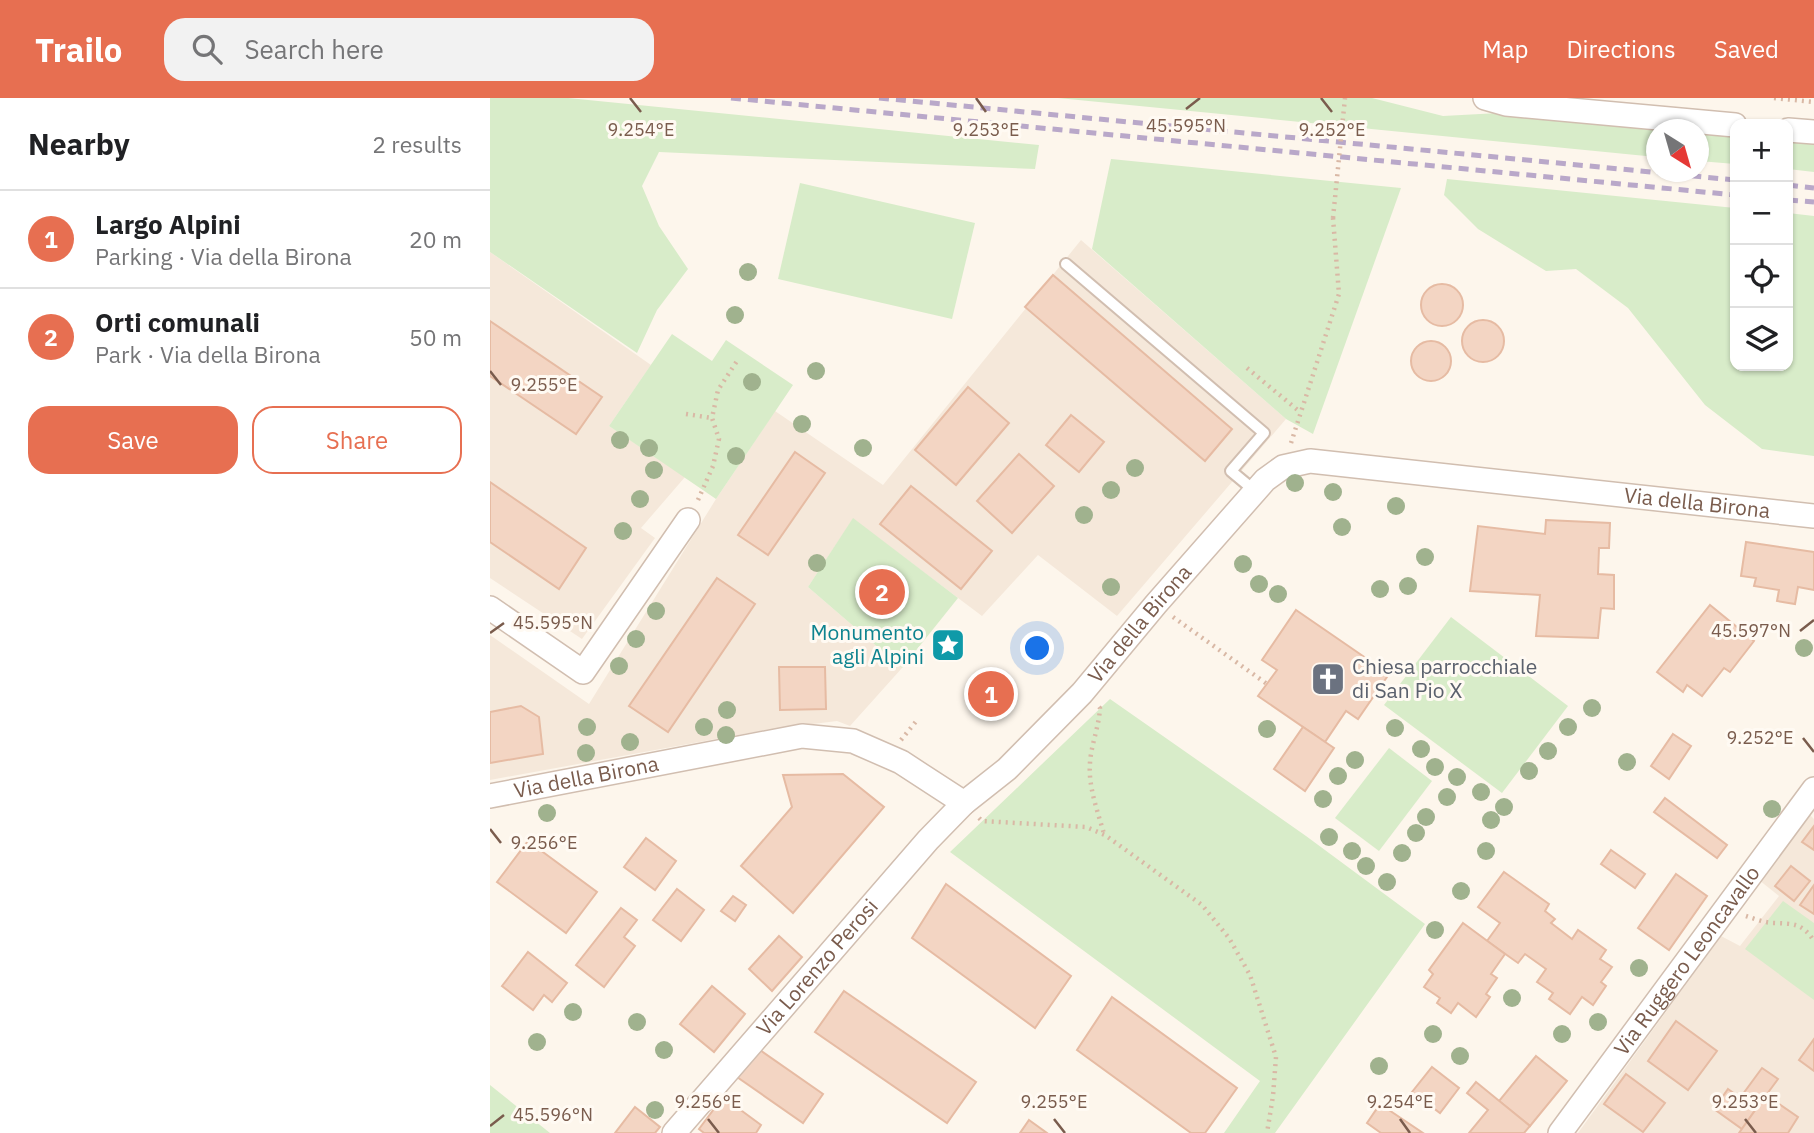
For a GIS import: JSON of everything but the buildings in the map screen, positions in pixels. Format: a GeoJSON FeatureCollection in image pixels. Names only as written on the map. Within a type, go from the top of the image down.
{"type":"FeatureCollection","features":[{"type":"Feature","properties":{"kind":"street"},"geometry":{"type":"LineString","coordinates":[[1485,98],[1506,104],[1730,125]]}},
{"type":"Feature","properties":{"kind":"street"},"geometry":{"type":"LineString","coordinates":[[1793,130],[1814,132]]}},
{"type":"Feature","properties":{"kind":"street","name":"Via della Birona"},"geometry":{"type":"LineString","coordinates":[[490,796],[802,736],[853,741],[901,762],[964,803],[1007,769],[1082,694],[1255,491],[1283,467],[1296,462],[1310,461],[1814,516]]}},
{"type":"Feature","properties":{"kind":"street"},"geometry":{"type":"LineString","coordinates":[[490,608],[583,673],[688,520]]}},
{"type":"Feature","properties":{"kind":"street","name":"Via Ruggero Leoncavallo"},"geometry":{"type":"LineString","coordinates":[[1560,1133],[1814,789]]}},
{"type":"Feature","properties":{"kind":"street","name":"Via Lorenzo Perosi"},"geometry":{"type":"LineString","coordinates":[[676,1132],[928,840],[964,803]]}},
{"type":"Feature","properties":{"kind":"lane"},"geometry":{"type":"LineString","coordinates":[[1066,264],[1264,433],[1231,471],[1255,491]]}},
{"type":"Feature","properties":{"kind":"path"},"geometry":{"type":"LineString","coordinates":[[1291,444],[1339,293],[1333,218],[1345,98]]}},
{"type":"Feature","properties":{"kind":"path"},"geometry":{"type":"LineString","coordinates":[[1774,98],[1814,102]]}},
{"type":"Feature","properties":{"kind":"path"},"geometry":{"type":"LineString","coordinates":[[688,520],[713,466],[719,439],[712,418],[718,390],[737,362]]}},
{"type":"Feature","properties":{"kind":"path"},"geometry":{"type":"LineString","coordinates":[[1247,368],[1300,412]]}},
{"type":"Feature","properties":{"kind":"path"},"geometry":{"type":"LineString","coordinates":[[686,414],[712,418]]}},
{"type":"Feature","properties":{"kind":"path"},"geometry":{"type":"LineString","coordinates":[[1156,604],[1267,684]]}},
{"type":"Feature","properties":{"kind":"path"},"geometry":{"type":"LineString","coordinates":[[1082,694],[1100,708],[1090,762],[1096,807],[1105,835]]}},
{"type":"Feature","properties":{"kind":"path"},"geometry":{"type":"LineString","coordinates":[[964,803],[982,821],[1086,827],[1105,835],[1202,905],[1229,938],[1250,975],[1276,1057],[1267,1133]]}},
{"type":"Feature","properties":{"kind":"path"},"geometry":{"type":"LineString","coordinates":[[1723,911],[1773,923],[1790,922],[1808,931],[1814,941]]}},
{"type":"Feature","properties":{"kind":"shaded area"},"geometry":{"type":"Polygon","coordinates":[[[1081,240],[1286,419],[1117,616],[1038,555],[982,616],[853,519],[808,587],[902,668],[850,726],[837,721],[765,730],[490,780],[490,635],[589,704],[716,499],[775,411],[883,485],[1081,240]]]}},
{"type":"Feature","properties":{"kind":"shaded area"},"geometry":{"type":"Polygon","coordinates":[[[490,252],[651,365],[609,426],[685,477],[641,528],[655,538],[582,639],[490,578],[490,252]]]}},
{"type":"Feature","properties":{"kind":"shaded area"},"geometry":{"type":"Polygon","coordinates":[[[1809,814],[1814,819],[1814,1133],[1578,1133],[1721,936],[1740,946],[1779,896],[1759,880],[1809,814]]]}},
{"type":"Feature","properties":{"kind":"green space"},"geometry":{"type":"Polygon","coordinates":[[[490,98],[568,98],[1039,145],[1035,169],[659,152],[642,186],[659,226],[688,269],[657,310],[637,353],[490,252],[490,98]]]}},
{"type":"Feature","properties":{"kind":"green space"},"geometry":{"type":"Polygon","coordinates":[[[1058,98],[1372,98],[1443,116],[1499,113],[1646,126],[1646,156],[1058,98]]]}},
{"type":"Feature","properties":{"kind":"green space"},"geometry":{"type":"Polygon","coordinates":[[[1709,133],[1730,135],[1730,164],[1709,162],[1709,133]]]}},
{"type":"Feature","properties":{"kind":"green space"},"geometry":{"type":"Polygon","coordinates":[[[1793,140],[1814,142],[1814,172],[1793,170],[1793,140]]]}},
{"type":"Feature","properties":{"kind":"green space"},"geometry":{"type":"Polygon","coordinates":[[[1111,159],[1401,188],[1313,434],[1286,419],[1092,249],[1111,159]]]}},
{"type":"Feature","properties":{"kind":"green space"},"geometry":{"type":"Polygon","coordinates":[[[1447,179],[1730,207],[1730,371],[1793,371],[1793,214],[1814,216],[1814,456],[1762,449],[1705,405],[1628,308],[1576,269],[1546,271],[1478,229],[1444,195],[1447,179]]]}},
{"type":"Feature","properties":{"kind":"green space"},"geometry":{"type":"Polygon","coordinates":[[[800,183],[975,223],[952,319],[778,279],[800,183]]]}},
{"type":"Feature","properties":{"kind":"green space"},"geometry":{"type":"Polygon","coordinates":[[[672,334],[712,361],[726,340],[793,385],[716,499],[609,426],[672,334]]]}},
{"type":"Feature","properties":{"kind":"green space"},"geometry":{"type":"Polygon","coordinates":[[[853,518],[958,598],[902,668],[808,587],[853,518]]]}},
{"type":"Feature","properties":{"kind":"green space"},"geometry":{"type":"Polygon","coordinates":[[[1451,617],[1568,706],[1502,793],[1384,705],[1451,617]]]}},
{"type":"Feature","properties":{"kind":"green space"},"geometry":{"type":"Polygon","coordinates":[[[1110,699],[1306,836],[1425,924],[1275,1133],[1224,1133],[1260,1081],[950,852],[1110,699]]]}},
{"type":"Feature","properties":{"kind":"green space"},"geometry":{"type":"Polygon","coordinates":[[[1389,748],[1432,781],[1379,851],[1335,818],[1389,748]]]}},
{"type":"Feature","properties":{"kind":"green space"},"geometry":{"type":"Polygon","coordinates":[[[1783,901],[1814,923],[1814,1000],[1745,949],[1783,901]]]}},
{"type":"Feature","properties":{"kind":"green space"},"geometry":{"type":"Polygon","coordinates":[[[490,1085],[550,1133],[490,1133],[490,1085]]]}},
{"type":"Feature","properties":{"kind":"railway"},"geometry":{"type":"LineString","coordinates":[[731,98],[1730,195]]}},
{"type":"Feature","properties":{"kind":"railway"},"geometry":{"type":"LineString","coordinates":[[879,98],[1730,180]]}},
{"type":"Feature","properties":{"kind":"railway"},"geometry":{"type":"LineString","coordinates":[[1793,186],[1814,188]]}},
{"type":"Feature","properties":{"kind":"railway"},"geometry":{"type":"LineString","coordinates":[[1793,200],[1814,202]]}},
{"type":"Feature","properties":{"kind":"place","name":"Orti comunali"},"geometry":{"type":"Point","coordinates":[882,592]}},
{"type":"Feature","properties":{"kind":"place","name":"Monumento agli Alpini"},"geometry":{"type":"Point","coordinates":[948,645]}},
{"type":"Feature","properties":{"kind":"place","name":"Chiesa parrocchiale di San Pio X"},"geometry":{"type":"Point","coordinates":[1328,679]}},
{"type":"Feature","properties":{"kind":"place","name":"Largo Alpini"},"geometry":{"type":"Point","coordinates":[991,694]}}]}
